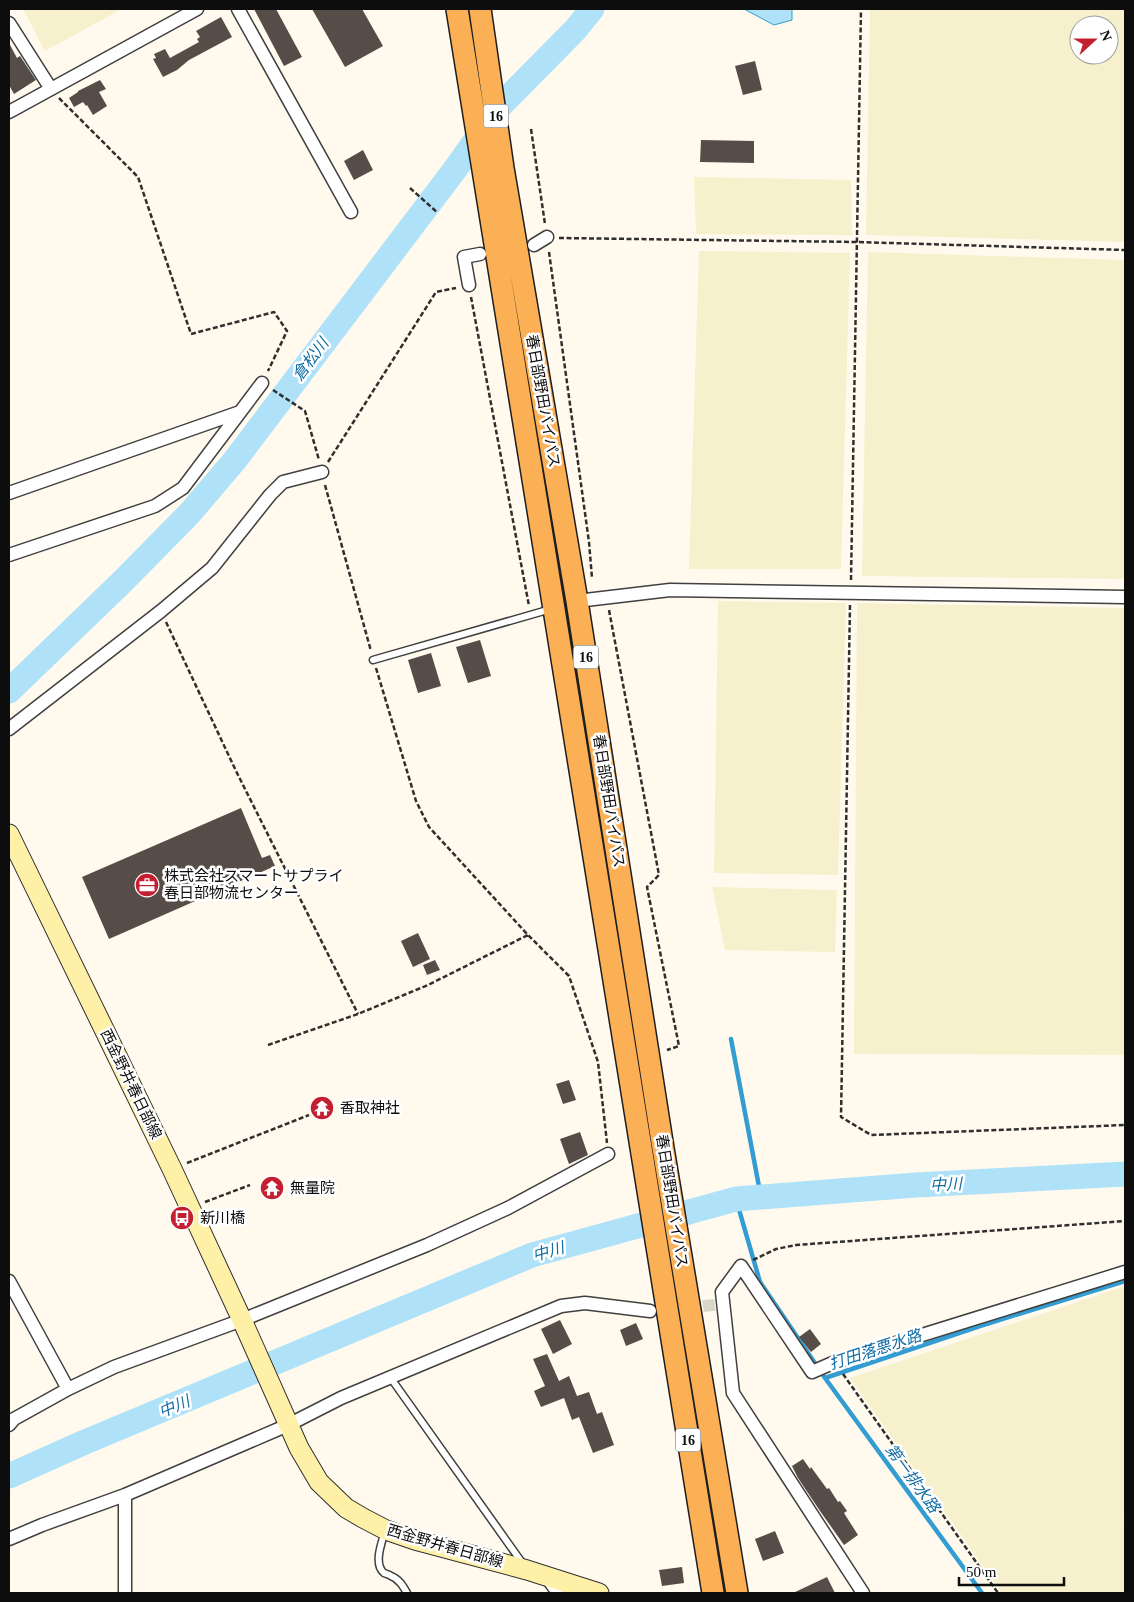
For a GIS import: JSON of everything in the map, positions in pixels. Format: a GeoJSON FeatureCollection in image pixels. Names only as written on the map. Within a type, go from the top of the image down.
{"type":"FeatureCollection","features":[{"type":"Feature","properties":{"kind":"highway","name":"春日部野田バイパス"},"geometry":{"type":"LineString","coordinates":[[457,9],[713,1593]]}},
{"type":"Feature","properties":{"kind":"highway","name":"春日部野田バイパス"},"geometry":{"type":"LineString","coordinates":[[480,9],[503,168],[593,599],[663,1148],[736,1593]]}},
{"type":"Feature","properties":{"kind":"main road","name":"西金野井春日部線"},"geometry":{"type":"LineString","coordinates":[[9,834],[172,1168],[246,1328]]}},
{"type":"Feature","properties":{"kind":"main road"},"geometry":{"type":"LineString","coordinates":[[246,1328],[286,1419]]}},
{"type":"Feature","properties":{"kind":"main road","name":"西金野井春日部線"},"geometry":{"type":"LineString","coordinates":[[286,1419],[309,1467],[319,1482],[346,1508],[363,1518],[386,1530],[415,1540],[527,1570],[599,1593]]}},
{"type":"Feature","properties":{"kind":"street"},"geometry":{"type":"LineString","coordinates":[[9,112],[197,9]]}},
{"type":"Feature","properties":{"kind":"street"},"geometry":{"type":"LineString","coordinates":[[238,9],[351,212]]}},
{"type":"Feature","properties":{"kind":"street"},"geometry":{"type":"LineString","coordinates":[[9,22],[51,89]]}},
{"type":"Feature","properties":{"kind":"street"},"geometry":{"type":"LineString","coordinates":[[534,245],[547,237]]}},
{"type":"Feature","properties":{"kind":"street"},"geometry":{"type":"LineString","coordinates":[[469,285],[464,257],[480,254]]}},
{"type":"Feature","properties":{"kind":"street"},"geometry":{"type":"LineString","coordinates":[[9,555],[155,506],[183,488],[262,383]]}},
{"type":"Feature","properties":{"kind":"street"},"geometry":{"type":"LineString","coordinates":[[9,493],[240,412]]}},
{"type":"Feature","properties":{"kind":"street"},"geometry":{"type":"LineString","coordinates":[[9,729],[161,611],[212,568],[270,495],[284,482],[322,472]]}},
{"type":"Feature","properties":{"kind":"street"},"geometry":{"type":"LineString","coordinates":[[593,599],[670,590],[1125,597]]}},
{"type":"Feature","properties":{"kind":"street"},"geometry":{"type":"LineString","coordinates":[[9,1425],[14,1419],[68,1389],[114,1368],[246,1328],[508,1208],[608,1154]]}},
{"type":"Feature","properties":{"kind":"street"},"geometry":{"type":"LineString","coordinates":[[863,1593],[733,1392],[722,1292],[741,1266],[812,1372],[835,1362],[1125,1272]]}},
{"type":"Feature","properties":{"kind":"street"},"geometry":{"type":"LineString","coordinates":[[9,1280],[68,1389]]}},
{"type":"Feature","properties":{"kind":"street"},"geometry":{"type":"LineString","coordinates":[[9,1539],[125,1495],[286,1419],[561,1306],[585,1303],[650,1310]]}},
{"type":"Feature","properties":{"kind":"street"},"geometry":{"type":"LineString","coordinates":[[125,1495],[125,1593]]}},
{"type":"Feature","properties":{"kind":"street"},"geometry":{"type":"LineString","coordinates":[[546,1576],[558,1593]]}},
{"type":"Feature","properties":{"kind":"lane"},"geometry":{"type":"LineString","coordinates":[[373,660],[554,608]]}},
{"type":"Feature","properties":{"kind":"lane"},"geometry":{"type":"LineString","coordinates":[[390,1377],[527,1570]]}},
{"type":"Feature","properties":{"kind":"lane"},"geometry":{"type":"LineString","coordinates":[[386,1530],[379,1554],[379,1564],[383,1572],[393,1576],[401,1583],[407,1593]]}},
{"type":"Feature","properties":{"kind":"path"},"geometry":{"type":"LineString","coordinates":[[861,9],[841,1117],[871,1135],[1125,1125]]}},
{"type":"Feature","properties":{"kind":"path"},"geometry":{"type":"LineString","coordinates":[[51,89],[138,177],[191,334],[274,312],[288,331],[262,383],[305,411],[373,660],[416,801],[429,827],[528,935],[569,976],[598,1062],[608,1154]]}},
{"type":"Feature","properties":{"kind":"path"},"geometry":{"type":"LineString","coordinates":[[531,129],[589,542],[593,599],[659,875],[647,887],[679,1046],[667,1050]]}},
{"type":"Feature","properties":{"kind":"path"},"geometry":{"type":"LineString","coordinates":[[410,188],[438,212]]}},
{"type":"Feature","properties":{"kind":"path"},"geometry":{"type":"LineString","coordinates":[[547,237],[858,242],[1125,250]]}},
{"type":"Feature","properties":{"kind":"path"},"geometry":{"type":"LineString","coordinates":[[322,472],[436,292],[469,285],[531,615]]}},
{"type":"Feature","properties":{"kind":"path"},"geometry":{"type":"LineString","coordinates":[[161,611],[236,770],[358,1014]]}},
{"type":"Feature","properties":{"kind":"path"},"geometry":{"type":"LineString","coordinates":[[268,1044],[358,1014],[428,985],[528,935]]}},
{"type":"Feature","properties":{"kind":"path"},"geometry":{"type":"LineString","coordinates":[[172,1168],[309,1115]]}},
{"type":"Feature","properties":{"kind":"path"},"geometry":{"type":"LineString","coordinates":[[190,1208],[250,1185]]}},
{"type":"Feature","properties":{"kind":"path"},"geometry":{"type":"LineString","coordinates":[[741,1266],[776,1249],[796,1245],[1125,1220]]}},
{"type":"Feature","properties":{"kind":"path"},"geometry":{"type":"LineString","coordinates":[[835,1362],[998,1593]]}},
{"type":"Feature","properties":{"kind":"shaded area"},"geometry":{"type":"Polygon","coordinates":[[[23,9],[122,9],[45,51],[23,9]]]}},
{"type":"Feature","properties":{"kind":"shaded area"},"geometry":{"type":"Polygon","coordinates":[[[870,9],[1125,9],[1125,242],[866,235],[870,9]]]}},
{"type":"Feature","properties":{"kind":"shaded area"},"geometry":{"type":"Polygon","coordinates":[[[694,177],[851,180],[852,235],[696,234],[694,177]]]}},
{"type":"Feature","properties":{"kind":"shaded area"},"geometry":{"type":"Polygon","coordinates":[[[699,251],[850,253],[841,569],[689,569],[699,251]]]}},
{"type":"Feature","properties":{"kind":"shaded area"},"geometry":{"type":"Polygon","coordinates":[[[868,252],[1125,260],[1125,579],[862,576],[868,252]]]}},
{"type":"Feature","properties":{"kind":"shaded area"},"geometry":{"type":"Polygon","coordinates":[[[718,601],[846,603],[838,875],[714,873],[718,601]]]}},
{"type":"Feature","properties":{"kind":"shaded area"},"geometry":{"type":"Polygon","coordinates":[[[857,603],[1125,608],[1125,1055],[854,1054],[857,603]]]}},
{"type":"Feature","properties":{"kind":"shaded area"},"geometry":{"type":"Polygon","coordinates":[[[712,887],[837,890],[835,952],[725,950],[712,887]]]}},
{"type":"Feature","properties":{"kind":"shaded area"},"geometry":{"type":"Polygon","coordinates":[[[1125,1286],[1125,1513],[1123,1513],[1125,1593],[1002,1593],[850,1378],[1125,1286]]]}},
{"type":"Feature","properties":{"kind":"water"},"geometry":{"type":"Polygon","coordinates":[[[744,9],[792,9],[792,20],[774,25],[744,9]]]}},
{"type":"Feature","properties":{"kind":"building"},"geometry":{"type":"Polygon","coordinates":[[[254,9],[276,9],[302,57],[284,66],[254,9]]]}},
{"type":"Feature","properties":{"kind":"building"},"geometry":{"type":"Polygon","coordinates":[[[312,9],[362,9],[383,46],[345,67],[312,9]]]}},
{"type":"Feature","properties":{"kind":"building"},"geometry":{"type":"Polygon","coordinates":[[[221,17],[232,37],[189,60],[177,70],[163,77],[153,59],[156,58],[154,54],[165,49],[170,58],[199,42],[197,39],[200,37],[196,31],[221,17]]]}},
{"type":"Feature","properties":{"kind":"building"},"geometry":{"type":"Polygon","coordinates":[[[9,43],[17,58],[20,56],[36,80],[14,94],[9,85],[9,43]]]}},
{"type":"Feature","properties":{"kind":"building"},"geometry":{"type":"Polygon","coordinates":[[[755,61],[762,90],[743,95],[735,66],[755,61]]]}},
{"type":"Feature","properties":{"kind":"building"},"geometry":{"type":"Polygon","coordinates":[[[100,80],[106,89],[99,92],[107,106],[93,115],[83,102],[74,107],[69,98],[78,91],[100,80]]]}},
{"type":"Feature","properties":{"kind":"building"},"geometry":{"type":"Polygon","coordinates":[[[701,140],[754,141],[754,163],[700,162],[701,140]]]}},
{"type":"Feature","properties":{"kind":"building"},"geometry":{"type":"Polygon","coordinates":[[[363,150],[373,170],[354,180],[344,161],[363,150]]]}},
{"type":"Feature","properties":{"kind":"building"},"geometry":{"type":"Polygon","coordinates":[[[480,640],[491,676],[468,683],[456,647],[480,640]]]}},
{"type":"Feature","properties":{"kind":"building"},"geometry":{"type":"Polygon","coordinates":[[[431,653],[441,686],[418,693],[408,660],[431,653]]]}},
{"type":"Feature","properties":{"kind":"building"},"geometry":{"type":"Polygon","coordinates":[[[241,808],[262,858],[270,855],[275,866],[109,939],[82,877],[241,808]]]}},
{"type":"Feature","properties":{"kind":"building"},"geometry":{"type":"Polygon","coordinates":[[[418,933],[430,959],[413,967],[401,941],[418,933]]]}},
{"type":"Feature","properties":{"kind":"building"},"geometry":{"type":"Polygon","coordinates":[[[435,960],[440,970],[427,975],[423,965],[435,960]]]}},
{"type":"Feature","properties":{"kind":"building"},"geometry":{"type":"Polygon","coordinates":[[[569,1080],[576,1100],[563,1104],[556,1084],[569,1080]]]}},
{"type":"Feature","properties":{"kind":"building"},"geometry":{"type":"Polygon","coordinates":[[[580,1132],[588,1155],[569,1164],[560,1139],[580,1132]]]}},
{"type":"Feature","properties":{"kind":"building"},"geometry":{"type":"Polygon","coordinates":[[[560,1320],[572,1344],[553,1354],[541,1329],[560,1320]]]}},
{"type":"Feature","properties":{"kind":"building"},"geometry":{"type":"Polygon","coordinates":[[[636,1323],[643,1339],[626,1346],[620,1330],[636,1323]]]}},
{"type":"Feature","properties":{"kind":"building"},"geometry":{"type":"Polygon","coordinates":[[[810,1329],[821,1344],[811,1352],[799,1337],[810,1329]]]}},
{"type":"Feature","properties":{"kind":"building"},"geometry":{"type":"Polygon","coordinates":[[[547,1354],[559,1381],[569,1376],[577,1396],[589,1392],[597,1414],[602,1412],[614,1445],[593,1453],[579,1417],[572,1420],[564,1398],[541,1407],[534,1391],[545,1386],[533,1359],[547,1354]]]}},
{"type":"Feature","properties":{"kind":"building"},"geometry":{"type":"Polygon","coordinates":[[[803,1459],[847,1511],[844,1513],[858,1535],[844,1545],[798,1478],[792,1466],[803,1459]]]}},
{"type":"Feature","properties":{"kind":"building"},"geometry":{"type":"Polygon","coordinates":[[[775,1531],[784,1553],[763,1561],[755,1539],[775,1531]]]}},
{"type":"Feature","properties":{"kind":"building"},"geometry":{"type":"Polygon","coordinates":[[[682,1567],[684,1583],[662,1586],[659,1570],[682,1567]]]}},
{"type":"Feature","properties":{"kind":"building"},"geometry":{"type":"Polygon","coordinates":[[[827,1577],[835,1593],[793,1593],[827,1577]]]}},
{"type":"Feature","properties":{"kind":"waterway","name":"倉松川"},"geometry":{"type":"LineString","coordinates":[[9,691],[122,582],[189,514],[235,460],[456,168],[500,106],[575,30],[592,9]]}},
{"type":"Feature","properties":{"kind":"waterway"},"geometry":{"type":"LineString","coordinates":[[731,1039],[761,1197]]}},
{"type":"Feature","properties":{"kind":"waterway","name":"中川"},"geometry":{"type":"LineString","coordinates":[[9,1476],[85,1442],[532,1255],[736,1199],[916,1185],[1125,1174]]}},
{"type":"Feature","properties":{"kind":"waterway","name":"第一排水路"},"geometry":{"type":"LineString","coordinates":[[736,1199],[760,1282],[825,1378],[982,1593]]}},
{"type":"Feature","properties":{"kind":"waterway","name":"打田落悪水路"},"geometry":{"type":"LineString","coordinates":[[825,1378],[980,1326],[1125,1281]]}},
{"type":"Feature","properties":{"kind":"tunnel"},"geometry":{"type":"LineString","coordinates":[[685,1308],[723,1304]]}},
{"type":"Feature","properties":{"kind":"place","name":"株式会社スマートサプライ 春日部物流センター"},"geometry":{"type":"Point","coordinates":[147,885]}},
{"type":"Feature","properties":{"kind":"place","name":"香取神社"},"geometry":{"type":"Point","coordinates":[322,1108]}},
{"type":"Feature","properties":{"kind":"place","name":"無量院"},"geometry":{"type":"Point","coordinates":[272,1188]}},
{"type":"Feature","properties":{"kind":"place","name":"新川橋"},"geometry":{"type":"Point","coordinates":[182,1218]}}]}
